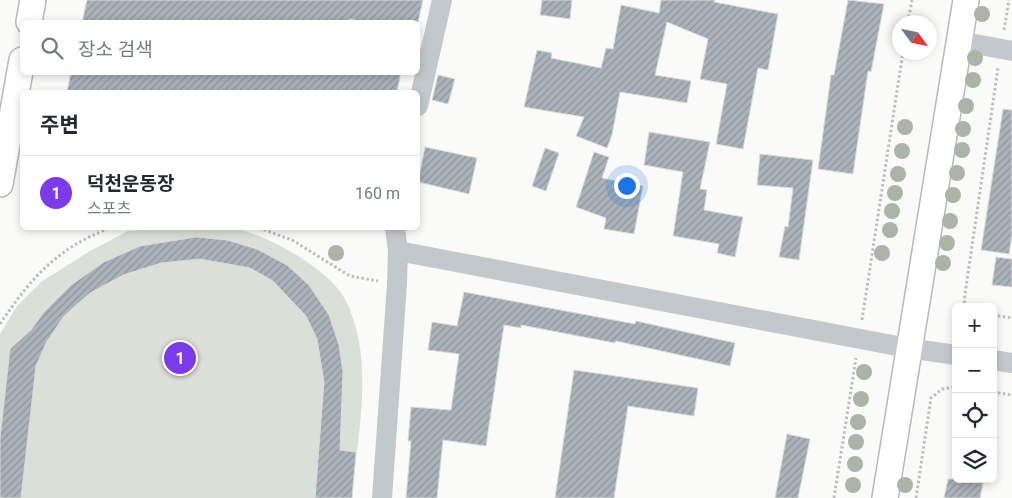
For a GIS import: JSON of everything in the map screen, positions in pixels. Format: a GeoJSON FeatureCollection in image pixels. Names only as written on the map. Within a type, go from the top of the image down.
{"type":"FeatureCollection","features":[{"type":"Feature","properties":{"kind":"main road"},"geometry":{"type":"LineString","coordinates":[[29,20],[34,0]]}},
{"type":"Feature","properties":{"kind":"main road"},"geometry":{"type":"LineString","coordinates":[[885,498],[966,0]]}},
{"type":"Feature","properties":{"kind":"main road"},"geometry":{"type":"LineString","coordinates":[[0,184],[20,71]]}},
{"type":"Feature","properties":{"kind":"street"},"geometry":{"type":"LineString","coordinates":[[420,97],[442,0]]}},
{"type":"Feature","properties":{"kind":"street"},"geometry":{"type":"LineString","coordinates":[[959,41],[1007,50]]}},
{"type":"Feature","properties":{"kind":"street"},"geometry":{"type":"LineString","coordinates":[[382,498],[397,284],[398,251],[395,230]]}},
{"type":"Feature","properties":{"kind":"street"},"geometry":{"type":"LineString","coordinates":[[398,251],[858,339],[952,354]]}},
{"type":"Feature","properties":{"kind":"street"},"geometry":{"type":"LineString","coordinates":[[997,361],[1012,363]]}},
{"type":"Feature","properties":{"kind":"path"},"geometry":{"type":"LineString","coordinates":[[909,15],[912,0]]}},
{"type":"Feature","properties":{"kind":"path"},"geometry":{"type":"LineString","coordinates":[[965,303],[964,301],[1007,50],[1009,0]]}},
{"type":"Feature","properties":{"kind":"path"},"geometry":{"type":"LineString","coordinates":[[834,498],[902,60]]}},
{"type":"Feature","properties":{"kind":"path"},"geometry":{"type":"LineString","coordinates":[[0,324],[24,289],[51,261],[83,238],[105,230]]}},
{"type":"Feature","properties":{"kind":"path"},"geometry":{"type":"LineString","coordinates":[[264,230],[292,240],[350,276],[397,284]]}},
{"type":"Feature","properties":{"kind":"path"},"geometry":{"type":"LineString","coordinates":[[997,316],[1012,318]]}},
{"type":"Feature","properties":{"kind":"path"},"geometry":{"type":"LineString","coordinates":[[916,498],[931,398],[942,389],[952,388]]}},
{"type":"Feature","properties":{"kind":"path"},"geometry":{"type":"LineString","coordinates":[[997,393],[1012,395]]}},
{"type":"Feature","properties":{"kind":"shaded area"},"geometry":{"type":"Polygon","coordinates":[[[240,230],[249,232],[298,256],[336,286],[345,299],[354,323],[360,347],[362,372],[362,398],[352,498],[0,498],[0,334],[17,306],[41,282],[90,251],[128,231],[240,230]]]}},
{"type":"Feature","properties":{"kind":"building"},"geometry":{"type":"Polygon","coordinates":[[[87,0],[423,0],[418,20],[82,20],[87,0]]]}},
{"type":"Feature","properties":{"kind":"building"},"geometry":{"type":"Polygon","coordinates":[[[542,0],[572,0],[570,19],[540,15],[542,0]]]}},
{"type":"Feature","properties":{"kind":"building"},"geometry":{"type":"Polygon","coordinates":[[[661,0],[715,0],[714,2],[778,14],[768,70],[758,68],[743,149],[716,144],[727,84],[700,79],[708,39],[667,22],[655,75],[691,81],[687,103],[620,92],[612,135],[607,148],[576,136],[584,117],[524,107],[537,50],[552,53],[551,58],[601,68],[606,48],[613,49],[621,5],[659,13],[661,0]]]}},
{"type":"Feature","properties":{"kind":"building"},"geometry":{"type":"Polygon","coordinates":[[[848,0],[884,4],[871,72],[868,71],[853,174],[818,169],[831,75],[834,75],[848,0]]]}},
{"type":"Feature","properties":{"kind":"building"},"geometry":{"type":"Polygon","coordinates":[[[70,75],[400,75],[397,90],[67,90],[70,75]]]}},
{"type":"Feature","properties":{"kind":"building"},"geometry":{"type":"Polygon","coordinates":[[[438,75],[455,79],[448,104],[432,100],[438,75]]]}},
{"type":"Feature","properties":{"kind":"building"},"geometry":{"type":"Polygon","coordinates":[[[1003,109],[1012,110],[1012,235],[1009,254],[981,250],[1003,109]]]}},
{"type":"Feature","properties":{"kind":"building"},"geometry":{"type":"Polygon","coordinates":[[[649,132],[710,142],[700,189],[707,190],[704,210],[743,217],[735,257],[717,253],[719,244],[673,236],[683,172],[644,165],[649,132]]]}},
{"type":"Feature","properties":{"kind":"building"},"geometry":{"type":"Polygon","coordinates":[[[425,147],[477,158],[469,194],[420,182],[425,147]]]}},
{"type":"Feature","properties":{"kind":"building"},"geometry":{"type":"Polygon","coordinates":[[[545,148],[559,153],[546,191],[532,186],[545,148]]]}},
{"type":"Feature","properties":{"kind":"building"},"geometry":{"type":"Polygon","coordinates":[[[594,152],[609,157],[602,178],[643,186],[634,234],[604,229],[606,218],[576,207],[594,152]]]}},
{"type":"Feature","properties":{"kind":"building"},"geometry":{"type":"Polygon","coordinates":[[[760,154],[813,160],[799,260],[779,257],[785,226],[788,227],[793,188],[757,185],[760,154]]]}},
{"type":"Feature","properties":{"kind":"building"},"geometry":{"type":"Polygon","coordinates":[[[196,237],[227,240],[257,249],[287,265],[309,285],[329,315],[339,345],[343,372],[340,450],[356,452],[352,498],[315,498],[324,382],[317,339],[306,316],[273,281],[250,268],[200,259],[161,263],[123,275],[90,293],[64,316],[46,343],[36,366],[21,498],[0,498],[0,438],[10,349],[31,330],[44,312],[71,285],[104,262],[140,246],[196,237]]]}},
{"type":"Feature","properties":{"kind":"building"},"geometry":{"type":"Polygon","coordinates":[[[996,257],[1012,259],[1012,287],[992,285],[996,257]]]}},
{"type":"Feature","properties":{"kind":"building"},"geometry":{"type":"Polygon","coordinates":[[[464,292],[635,324],[636,321],[735,343],[730,366],[616,341],[615,343],[521,325],[521,328],[504,325],[486,446],[443,440],[437,498],[406,498],[411,441],[408,441],[411,407],[451,410],[459,354],[428,350],[432,322],[457,326],[464,292]]]}},
{"type":"Feature","properties":{"kind":"building"},"geometry":{"type":"Polygon","coordinates":[[[574,370],[698,388],[694,416],[628,406],[614,498],[555,498],[574,370]]]}},
{"type":"Feature","properties":{"kind":"building"},"geometry":{"type":"Polygon","coordinates":[[[787,434],[810,439],[798,498],[775,498],[787,434]]]}},
{"type":"Feature","properties":{"kind":"building"},"geometry":{"type":"Polygon","coordinates":[[[948,479],[952,479],[952,483],[983,483],[980,498],[944,498],[948,479]]]}},
{"type":"Feature","properties":{"kind":"place","name":"덕천운동장"},"geometry":{"type":"Point","coordinates":[180,358]}}]}
